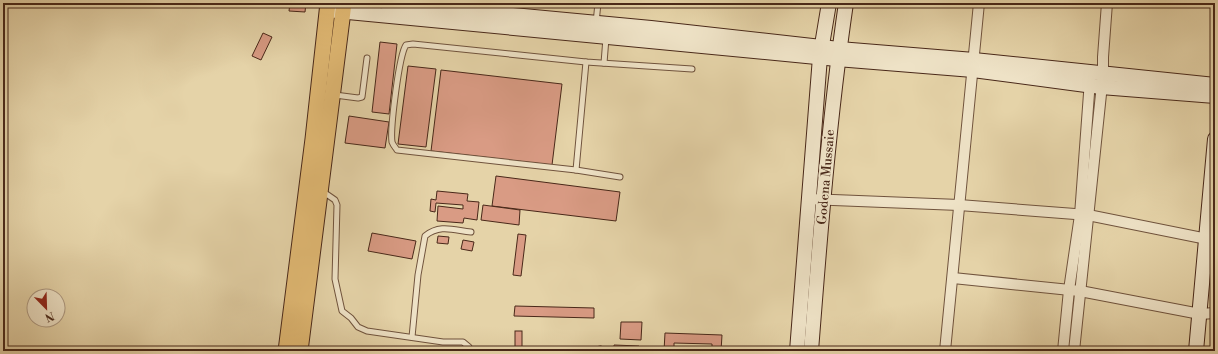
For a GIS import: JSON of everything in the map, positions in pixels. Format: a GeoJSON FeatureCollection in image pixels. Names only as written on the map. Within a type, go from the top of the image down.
{"type":"FeatureCollection","features":[{"type":"Feature","properties":{"kind":"main road"},"geometry":{"type":"LineString","coordinates":[[300,351],[320,190],[319,140],[327,7]]}},
{"type":"Feature","properties":{"kind":"main road"},"geometry":{"type":"LineString","coordinates":[[286,351],[319,140],[332,95],[343,7]]}},
{"type":"Feature","properties":{"kind":"street"},"geometry":{"type":"LineString","coordinates":[[386,3],[601,30]]}},
{"type":"Feature","properties":{"kind":"street","name":"Godena Mussaie"},"geometry":{"type":"LineString","coordinates":[[797,351],[821,52],[829,3]]}},
{"type":"Feature","properties":{"kind":"street","name":"Godena Mussaie"},"geometry":{"type":"LineString","coordinates":[[811,351],[823,200],[838,54],[846,3]]}},
{"type":"Feature","properties":{"kind":"street"},"geometry":{"type":"LineString","coordinates":[[945,351],[979,3]]}},
{"type":"Feature","properties":{"kind":"street"},"geometry":{"type":"LineString","coordinates":[[1074,351],[1096,80],[1103,57],[1107,3]]}},
{"type":"Feature","properties":{"kind":"street"},"geometry":{"type":"LineString","coordinates":[[327,7],[343,7],[601,30],[838,54],[974,65],[1215,96]]}},
{"type":"Feature","properties":{"kind":"street"},"geometry":{"type":"LineString","coordinates":[[1096,80],[1215,85]]}},
{"type":"Feature","properties":{"kind":"street"},"geometry":{"type":"LineString","coordinates":[[1196,351],[1211,239],[1215,140]]}},
{"type":"Feature","properties":{"kind":"street"},"geometry":{"type":"LineString","coordinates":[[808,199],[959,205],[1084,215],[1211,239]]}},
{"type":"Feature","properties":{"kind":"street"},"geometry":{"type":"LineString","coordinates":[[1063,351],[1069,290],[1084,215]]}},
{"type":"Feature","properties":{"kind":"street"},"geometry":{"type":"LineString","coordinates":[[953,278],[1080,290],[1200,314],[1215,313]]}},
{"type":"Feature","properties":{"kind":"lane"},"geometry":{"type":"LineString","coordinates":[[598,3],[604,63]]}},
{"type":"Feature","properties":{"kind":"lane"},"geometry":{"type":"LineString","coordinates":[[620,177],[576,170],[397,150],[392,141],[397,84],[403,50],[406,45],[413,44],[586,62],[692,69]]}},
{"type":"Feature","properties":{"kind":"lane"},"geometry":{"type":"LineString","coordinates":[[332,95],[358,98],[362,97],[367,58]]}},
{"type":"Feature","properties":{"kind":"lane"},"geometry":{"type":"LineString","coordinates":[[576,170],[586,62]]}},
{"type":"Feature","properties":{"kind":"lane"},"geometry":{"type":"LineString","coordinates":[[320,190],[335,200],[338,205],[335,279],[342,311],[352,318],[358,327],[367,331],[444,342],[463,342],[469,347],[470,351]]}},
{"type":"Feature","properties":{"kind":"lane"},"geometry":{"type":"LineString","coordinates":[[412,337],[418,275],[425,236],[432,230],[439,228],[471,232]]}},
{"type":"Feature","properties":{"kind":"building"},"geometry":{"type":"Polygon","coordinates":[[[290,3],[306,3],[305,12],[289,11],[290,3]]]}},
{"type":"Feature","properties":{"kind":"building"},"geometry":{"type":"Polygon","coordinates":[[[263,33],[272,37],[261,60],[252,56],[263,33]]]}},
{"type":"Feature","properties":{"kind":"building"},"geometry":{"type":"Polygon","coordinates":[[[380,42],[397,44],[389,114],[372,112],[380,42]]]}},
{"type":"Feature","properties":{"kind":"building"},"geometry":{"type":"Polygon","coordinates":[[[408,66],[436,69],[426,147],[398,144],[408,66]]]}},
{"type":"Feature","properties":{"kind":"building"},"geometry":{"type":"Polygon","coordinates":[[[441,70],[562,84],[552,165],[431,151],[441,70]]]}},
{"type":"Feature","properties":{"kind":"building"},"geometry":{"type":"Polygon","coordinates":[[[349,116],[389,122],[385,148],[345,143],[349,116]]]}},
{"type":"Feature","properties":{"kind":"building"},"geometry":{"type":"Polygon","coordinates":[[[496,176],[620,192],[616,221],[492,206],[496,176]]]}},
{"type":"Feature","properties":{"kind":"building"},"geometry":{"type":"Polygon","coordinates":[[[437,191],[468,194],[467,201],[479,202],[477,220],[464,218],[463,223],[437,221],[438,206],[463,209],[463,205],[436,203],[435,212],[430,211],[431,199],[436,200],[437,191]]]}},
{"type":"Feature","properties":{"kind":"building"},"geometry":{"type":"Polygon","coordinates":[[[483,205],[520,210],[519,225],[481,220],[483,205]]]}},
{"type":"Feature","properties":{"kind":"building"},"geometry":{"type":"Polygon","coordinates":[[[372,233],[416,241],[412,259],[368,251],[372,233]]]}},
{"type":"Feature","properties":{"kind":"building"},"geometry":{"type":"Polygon","coordinates":[[[518,234],[526,235],[521,276],[513,275],[518,234]]]}},
{"type":"Feature","properties":{"kind":"building"},"geometry":{"type":"Polygon","coordinates":[[[438,236],[449,237],[448,244],[437,243],[438,236]]]}},
{"type":"Feature","properties":{"kind":"building"},"geometry":{"type":"Polygon","coordinates":[[[463,240],[474,242],[472,251],[461,249],[463,240]]]}},
{"type":"Feature","properties":{"kind":"building"},"geometry":{"type":"Polygon","coordinates":[[[515,306],[594,308],[594,318],[514,316],[515,306]]]}},
{"type":"Feature","properties":{"kind":"building"},"geometry":{"type":"Polygon","coordinates":[[[621,322],[642,322],[641,340],[620,339],[621,322]]]}},
{"type":"Feature","properties":{"kind":"building"},"geometry":{"type":"Polygon","coordinates":[[[515,331],[522,331],[522,351],[515,351],[515,331]]]}},
{"type":"Feature","properties":{"kind":"building"},"geometry":{"type":"Polygon","coordinates":[[[665,333],[722,335],[721,351],[712,351],[712,344],[674,343],[674,351],[664,351],[665,333]]]}},
{"type":"Feature","properties":{"kind":"building"},"geometry":{"type":"Polygon","coordinates":[[[614,345],[639,346],[639,351],[614,351],[614,345]]]}}]}
